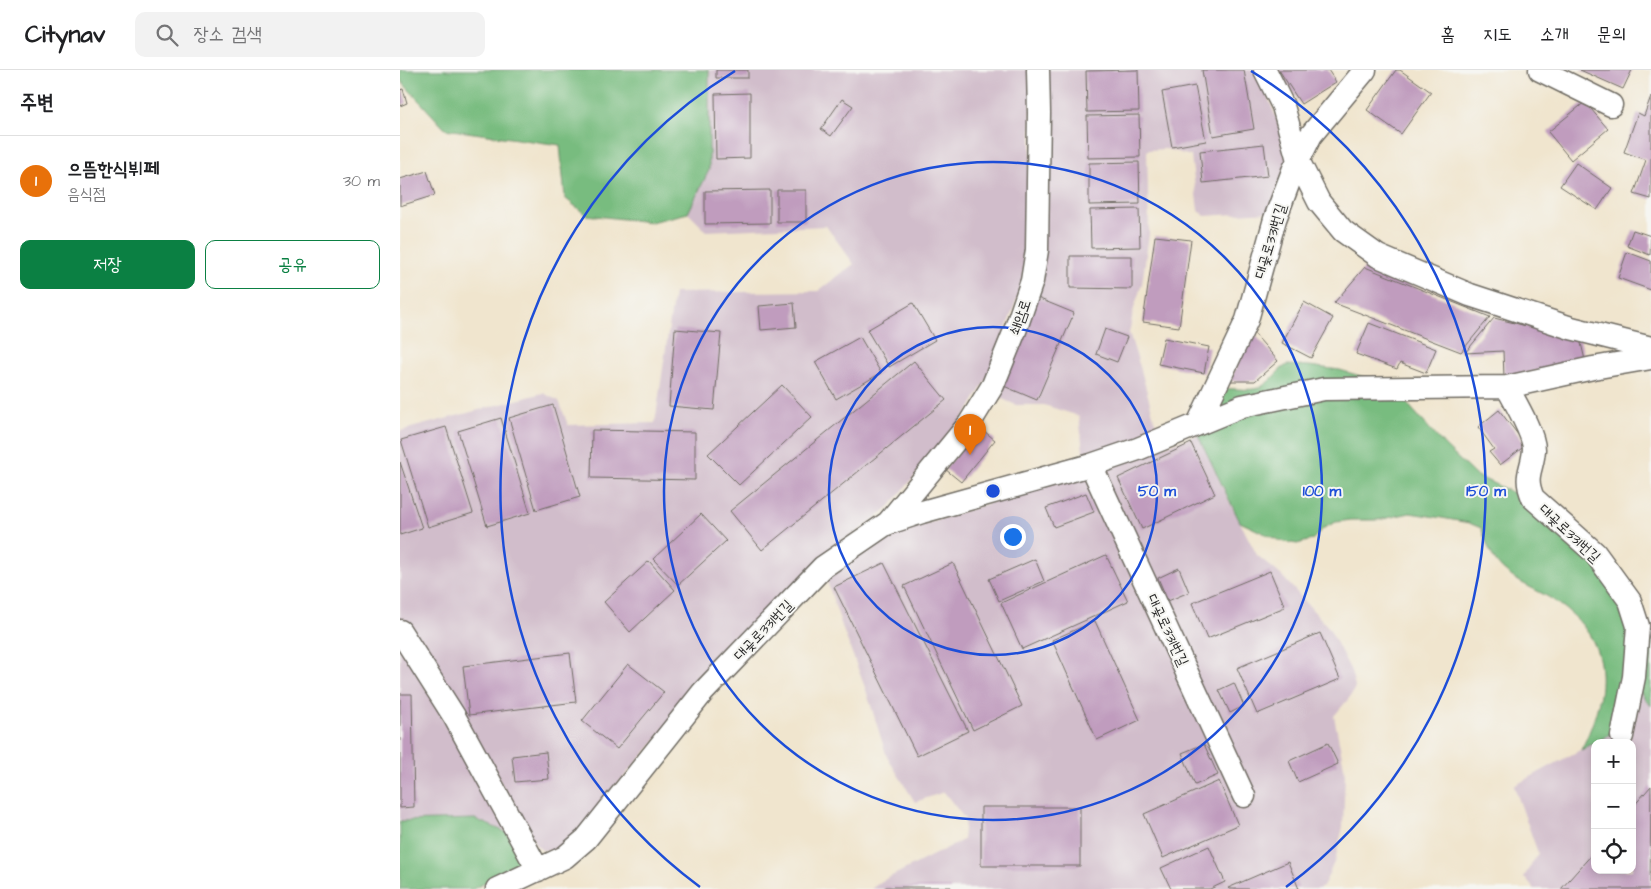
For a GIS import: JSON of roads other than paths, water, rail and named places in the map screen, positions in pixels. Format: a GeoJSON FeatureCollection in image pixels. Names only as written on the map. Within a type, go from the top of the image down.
{"type":"FeatureCollection","features":[{"type":"Feature","properties":{"kind":"lane","name":"쇄암로"},"geometry":{"type":"LineString","coordinates":[[886,524],[969,424],[993,385],[1016,328],[1032,281],[1037,250],[1038,70]]}},
{"type":"Feature","properties":{"kind":"lane"},"geometry":{"type":"LineString","coordinates":[[1265,70],[1283,106],[1298,160],[1319,202],[1343,231],[1378,256],[1470,295],[1571,328],[1651,348]]}},
{"type":"Feature","properties":{"kind":"lane","name":"대곶로331번길"},"geometry":{"type":"LineString","coordinates":[[1198,424],[1247,320],[1275,220],[1298,160],[1311,135],[1365,70]]}},
{"type":"Feature","properties":{"kind":"lane"},"geometry":{"type":"LineString","coordinates":[[1540,70],[1611,105]]}},
{"type":"Feature","properties":{"kind":"lane","name":"대곶로331번길"},"geometry":{"type":"LineString","coordinates":[[497,889],[565,857],[586,839],[703,692],[823,567],[886,524],[1091,464],[1138,448],[1242,406],[1324,389],[1507,387],[1593,368],[1651,358]]}},
{"type":"Feature","properties":{"kind":"lane","name":"대곶로331번길"},"geometry":{"type":"LineString","coordinates":[[1507,387],[1532,436],[1534,448],[1528,478],[1529,489],[1533,498],[1595,553],[1630,601],[1638,626],[1634,677],[1622,736]]}},
{"type":"Feature","properties":{"kind":"lane","name":"대곶로331번길"},"geometry":{"type":"LineString","coordinates":[[1091,464],[1244,796]]}},
{"type":"Feature","properties":{"kind":"lane"},"geometry":{"type":"LineString","coordinates":[[400,631],[454,716],[538,870]]}},
{"type":"Feature","properties":{"kind":"place","name":"으뜸한식뷔페"},"geometry":{"type":"Point","coordinates":[970,455]}}]}
